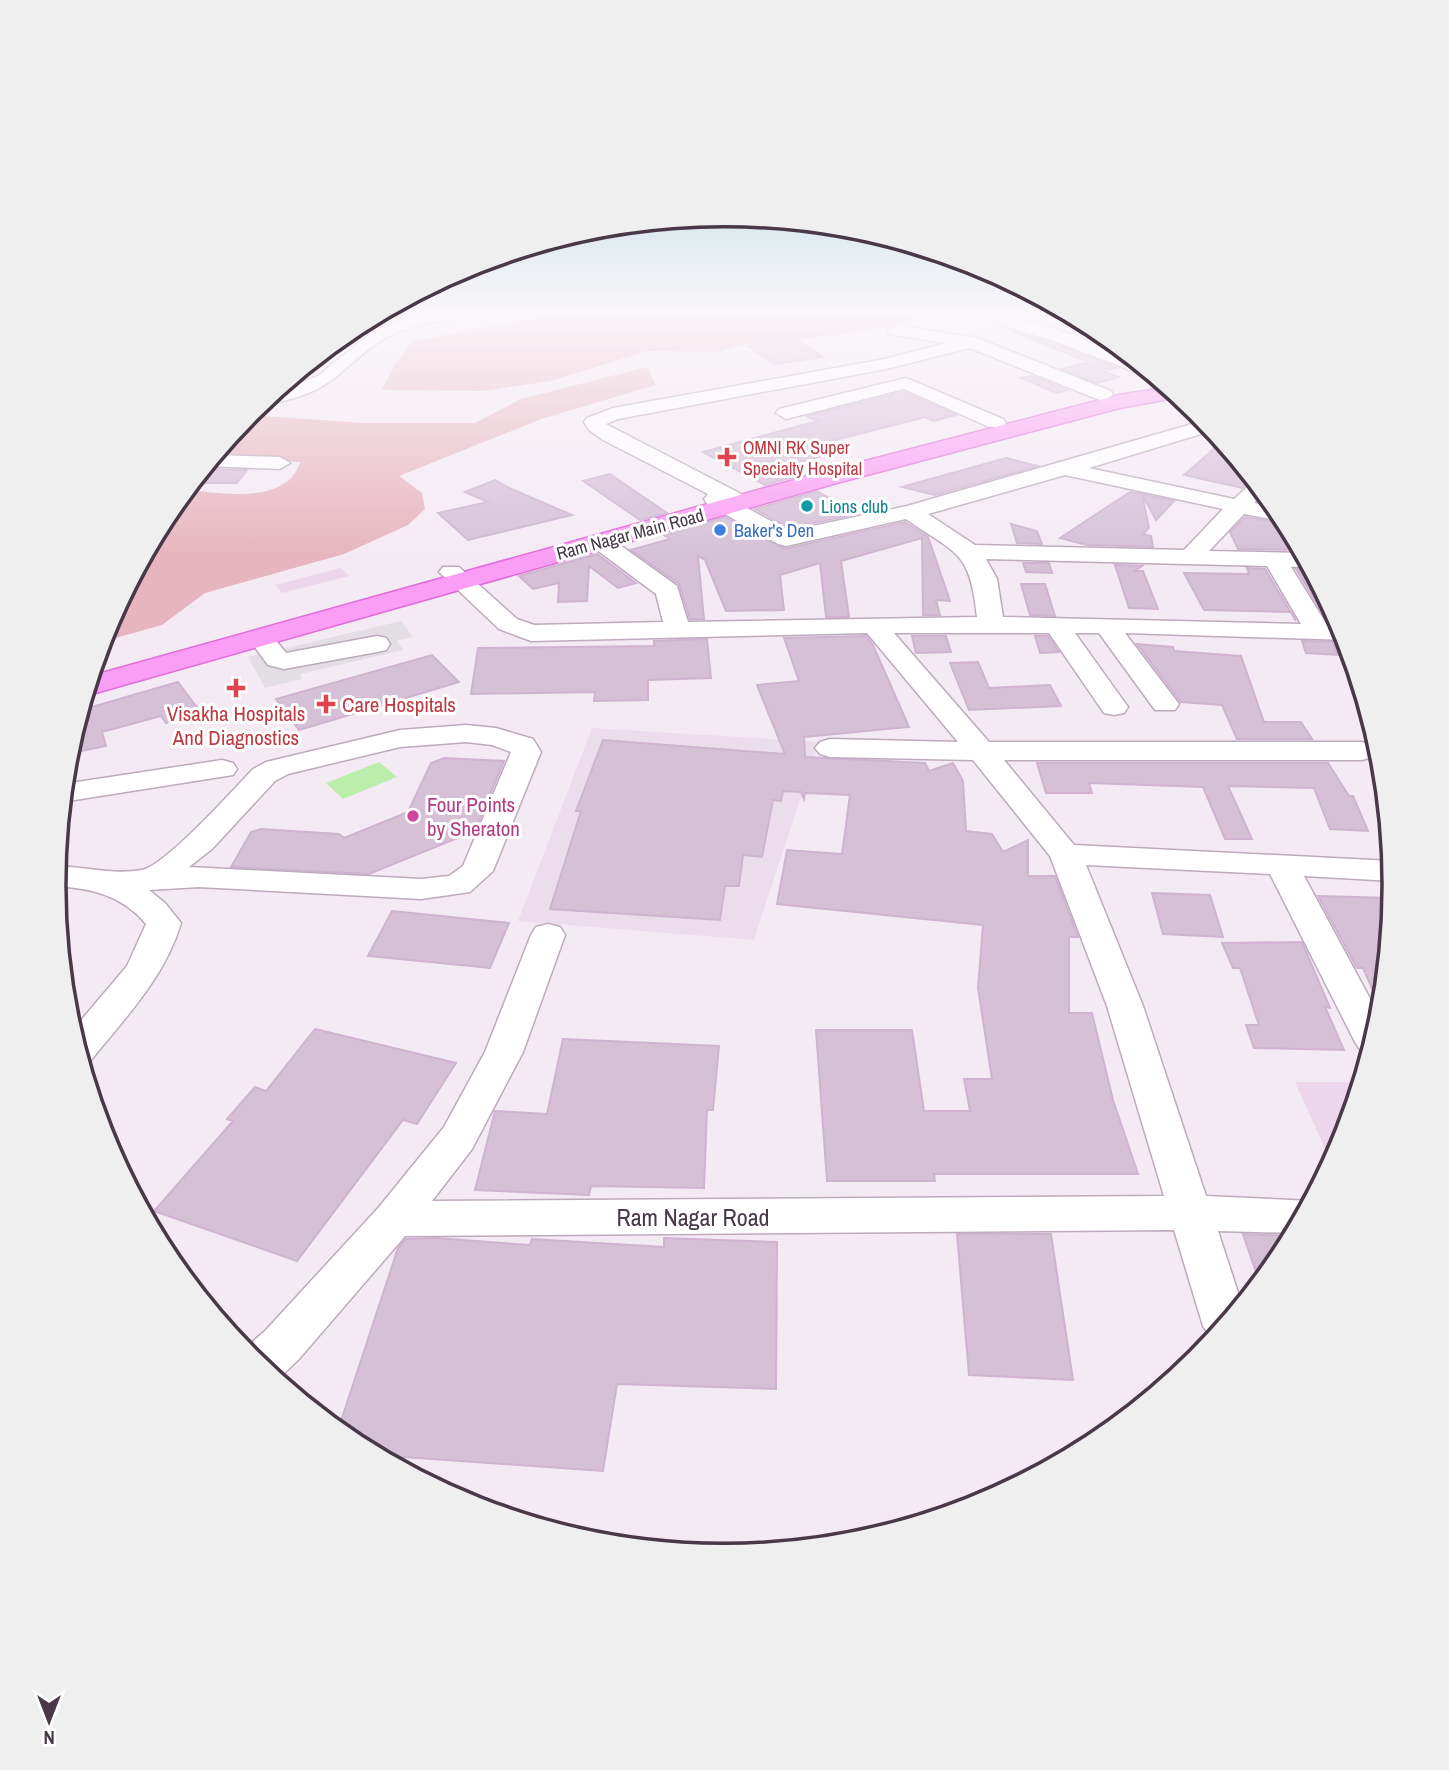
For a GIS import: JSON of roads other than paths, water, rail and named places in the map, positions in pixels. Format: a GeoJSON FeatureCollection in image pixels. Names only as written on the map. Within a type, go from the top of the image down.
{"type":"FeatureCollection","features":[{"type":"Feature","properties":{"kind":"main road"},"geometry":{"type":"LineString","coordinates":[[104,666],[457,576],[996,423],[1117,393]]}},
{"type":"Feature","properties":{"kind":"main road","name":"Ram Nagar Main Road"},"geometry":{"type":"LineString","coordinates":[[98,684],[261,638],[457,576],[601,542],[728,501],[1105,405],[1163,394]]}},
{"type":"Feature","properties":{"kind":"street"},"geometry":{"type":"LineString","coordinates":[[730,393],[613,414],[594,422],[610,436],[728,501],[786,539],[910,512],[1198,429]]}},
{"type":"Feature","properties":{"kind":"street"},"geometry":{"type":"LineString","coordinates":[[786,413],[868,393]]}},
{"type":"Feature","properties":{"kind":"street"},"geometry":{"type":"LineString","coordinates":[[928,393],[996,423]]}},
{"type":"Feature","properties":{"kind":"street"},"geometry":{"type":"LineString","coordinates":[[1098,393],[1104,395]]}},
{"type":"Feature","properties":{"kind":"street"},"geometry":{"type":"LineString","coordinates":[[221,461],[279,463]]}},
{"type":"Feature","properties":{"kind":"street"},"geometry":{"type":"LineString","coordinates":[[1065,469],[1267,512]]}},
{"type":"Feature","properties":{"kind":"street"},"geometry":{"type":"LineString","coordinates":[[1190,557],[1252,491]]}},
{"type":"Feature","properties":{"kind":"street"},"geometry":{"type":"LineString","coordinates":[[910,512],[970,552],[985,579],[991,625]]}},
{"type":"Feature","properties":{"kind":"street"},"geometry":{"type":"LineString","coordinates":[[601,542],[668,591],[677,630]]}},
{"type":"Feature","properties":{"kind":"street"},"geometry":{"type":"LineString","coordinates":[[970,552],[1296,560]]}},
{"type":"Feature","properties":{"kind":"street"},"geometry":{"type":"LineString","coordinates":[[1275,559],[1318,631]]}},
{"type":"Feature","properties":{"kind":"street"},"geometry":{"type":"LineString","coordinates":[[457,576],[516,630],[570,634],[874,625],[1106,625],[1332,632]]}},
{"type":"Feature","properties":{"kind":"street"},"geometry":{"type":"LineString","coordinates":[[874,625],[1065,854],[1125,1006],[1223,1315]]}},
{"type":"Feature","properties":{"kind":"street"},"geometry":{"type":"LineString","coordinates":[[1057,625],[1114,707]]}},
{"type":"Feature","properties":{"kind":"street"},"geometry":{"type":"LineString","coordinates":[[1106,625],[1165,704]]}},
{"type":"Feature","properties":{"kind":"street"},"geometry":{"type":"LineString","coordinates":[[261,638],[277,659],[284,661],[377,644]]}},
{"type":"Feature","properties":{"kind":"street"},"geometry":{"type":"LineString","coordinates":[[66,876],[84,876],[112,882],[156,878],[234,878],[421,889],[458,885],[477,871],[526,752],[523,745],[512,740],[442,733],[371,745],[277,768],[264,775],[201,842],[156,878]]}},
{"type":"Feature","properties":{"kind":"street"},"geometry":{"type":"LineString","coordinates":[[830,748],[981,751],[1362,751]]}},
{"type":"Feature","properties":{"kind":"street"},"geometry":{"type":"LineString","coordinates":[[73,791],[222,769]]}},
{"type":"Feature","properties":{"kind":"street"},"geometry":{"type":"LineString","coordinates":[[1065,854],[1382,870]]}},
{"type":"Feature","properties":{"kind":"street"},"geometry":{"type":"LineString","coordinates":[[1282,866],[1367,1028]]}},
{"type":"Feature","properties":{"kind":"street"},"geometry":{"type":"LineString","coordinates":[[86,1041],[128,989],[159,944],[164,923],[150,905],[112,882]]}},
{"type":"Feature","properties":{"kind":"street"},"geometry":{"type":"LineString","coordinates":[[268,1358],[394,1219],[458,1138],[504,1052],[548,935]]}},
{"type":"Feature","properties":{"kind":"street","name":"Ram Nagar Road"},"geometry":{"type":"LineString","coordinates":[[394,1219],[1192,1213],[1293,1216]]}},
{"type":"Feature","properties":{"kind":"place","name":"OMNI RK Super Specialty Hospital"},"geometry":{"type":"Point","coordinates":[727,457]}},
{"type":"Feature","properties":{"kind":"place","name":"Lions club"},"geometry":{"type":"Point","coordinates":[807,506]}},
{"type":"Feature","properties":{"kind":"place","name":"Baker's Den"},"geometry":{"type":"Point","coordinates":[720,530]}},
{"type":"Feature","properties":{"kind":"place","name":"Visakha Hospitals And Diagnostics"},"geometry":{"type":"Point","coordinates":[236,688]}},
{"type":"Feature","properties":{"kind":"place","name":"Care Hospitals"},"geometry":{"type":"Point","coordinates":[326,704]}},
{"type":"Feature","properties":{"kind":"place","name":"Four Points by Sheraton"},"geometry":{"type":"Point","coordinates":[413,816]}}]}
